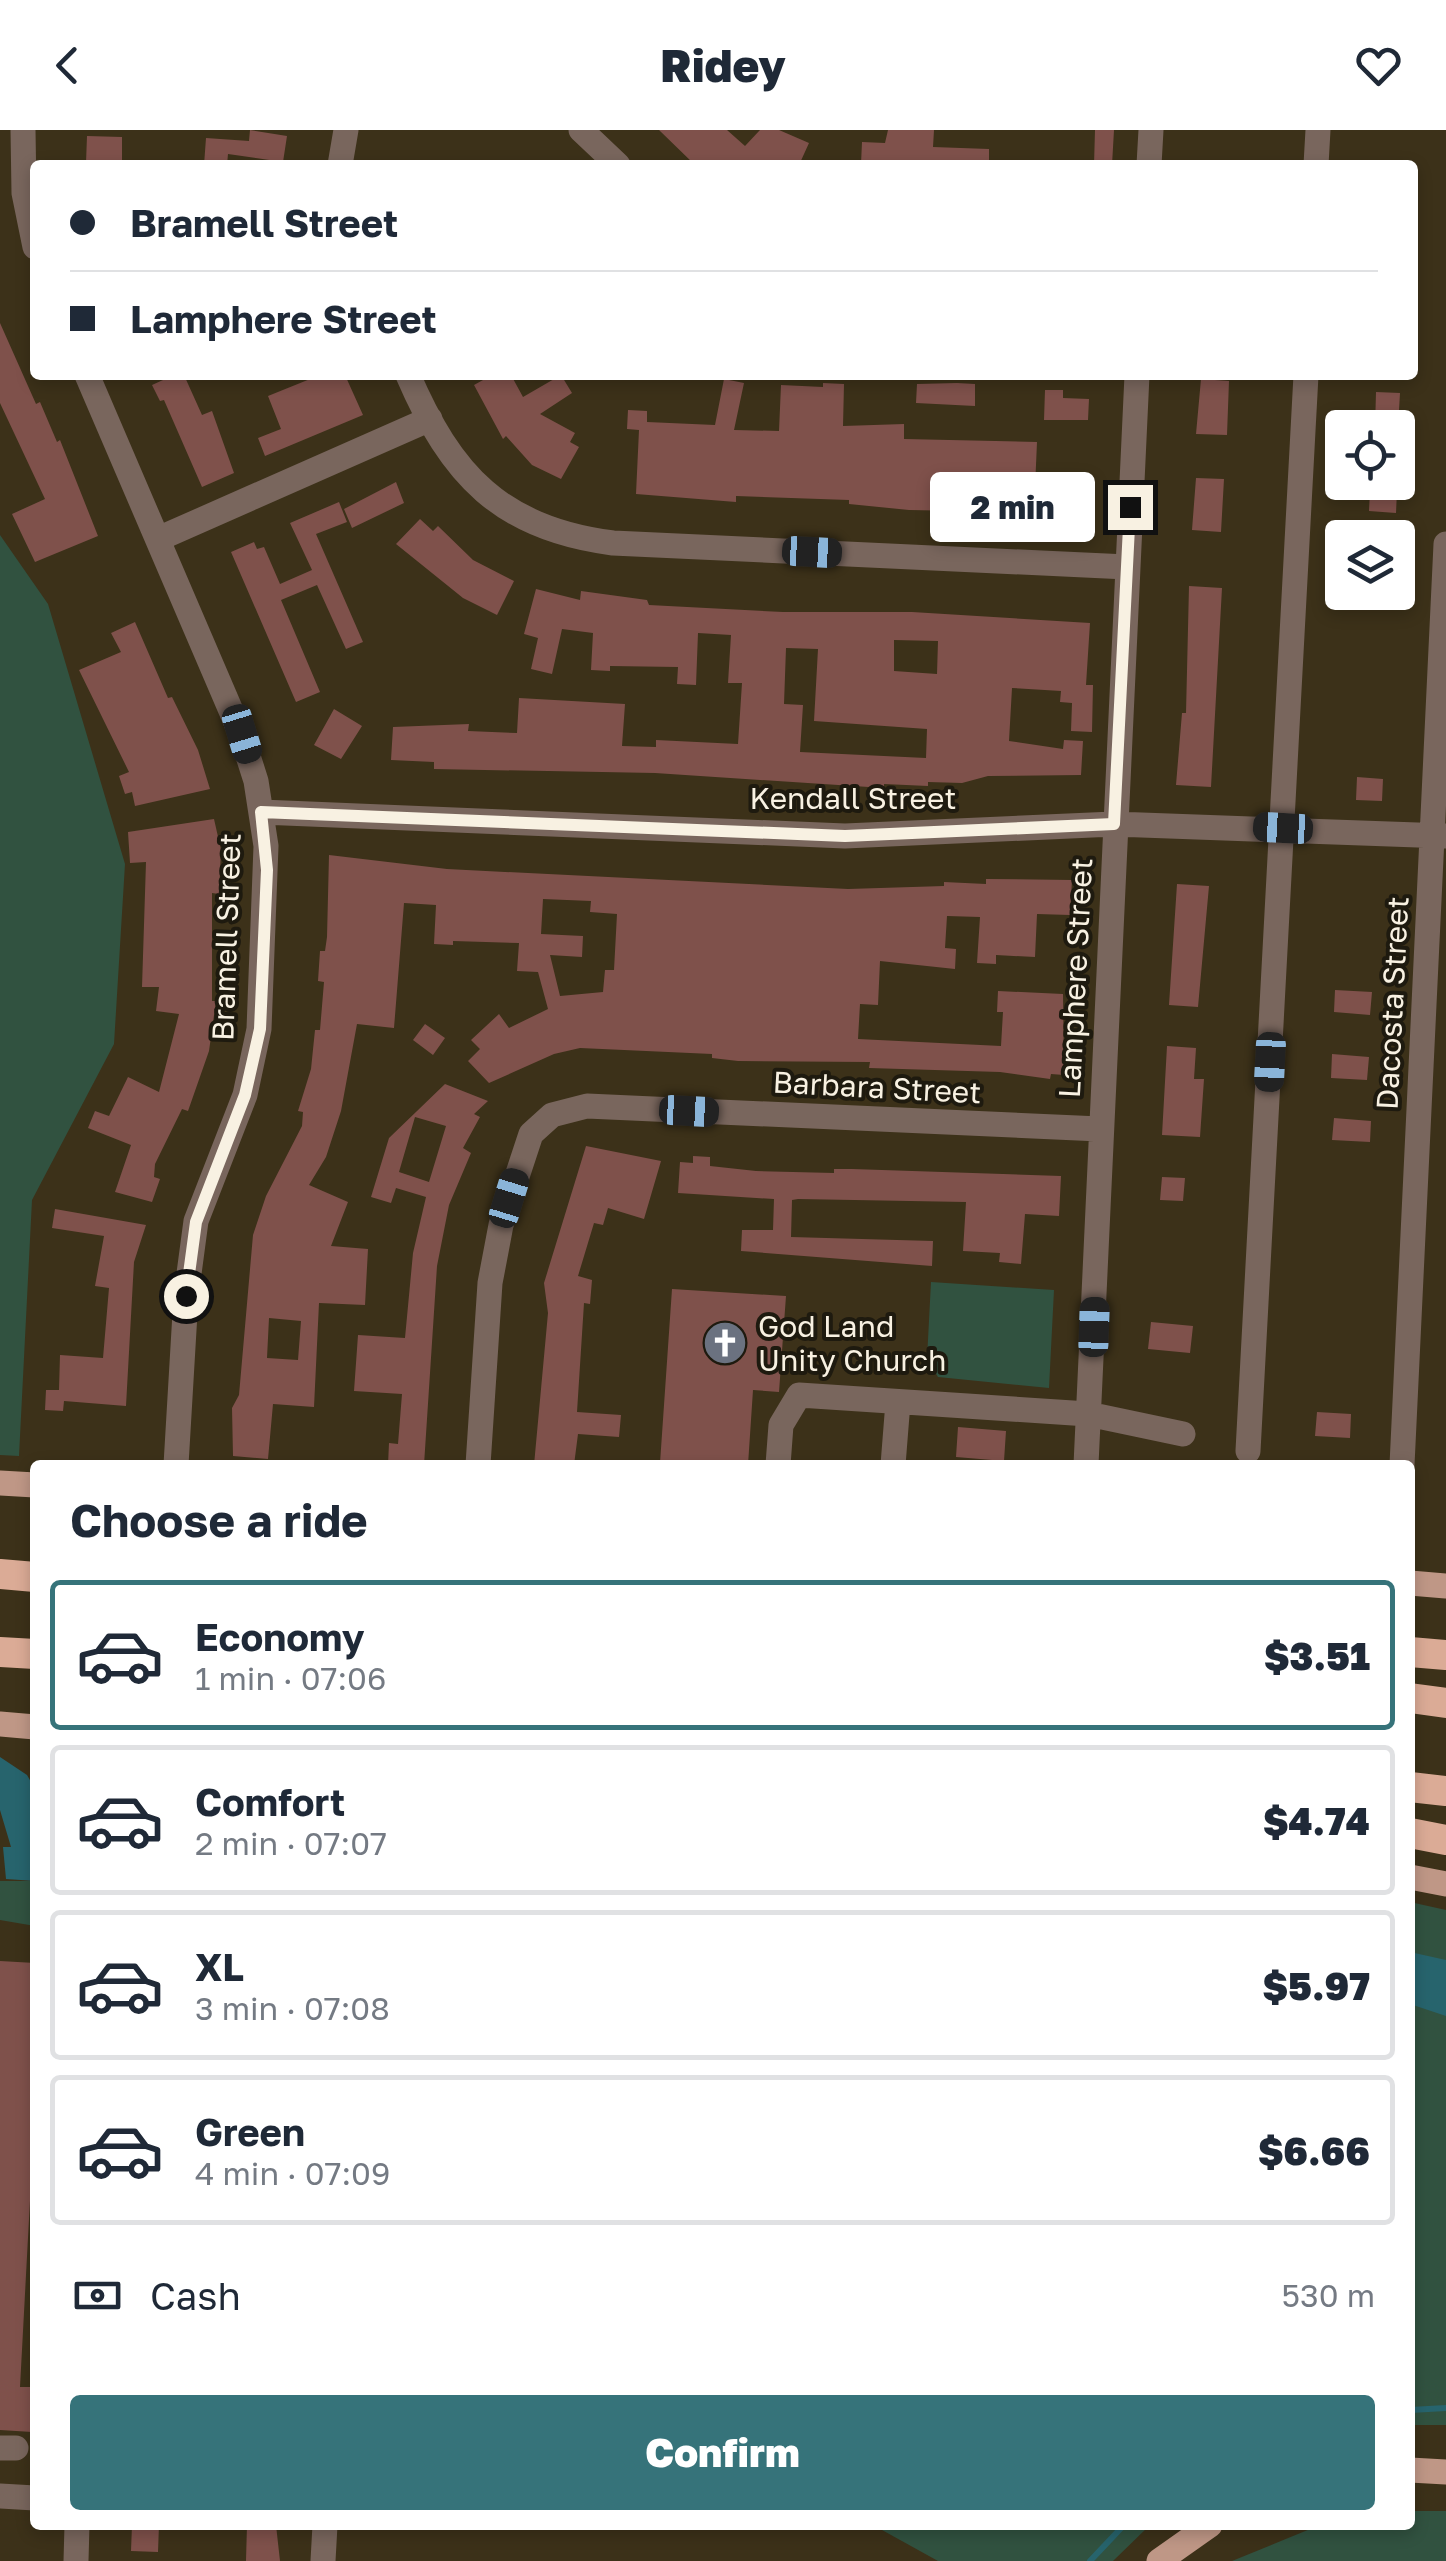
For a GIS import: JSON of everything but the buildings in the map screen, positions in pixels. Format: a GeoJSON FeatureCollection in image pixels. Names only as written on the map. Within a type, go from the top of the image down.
{"type":"FeatureCollection","features":[{"type":"Feature","properties":{"kind":"highway"},"geometry":{"type":"LineString","coordinates":[[0,1574],[30,1577]]}},
{"type":"Feature","properties":{"kind":"highway"},"geometry":{"type":"LineString","coordinates":[[0,1652],[30,1654]]}},
{"type":"Feature","properties":{"kind":"highway"},"geometry":{"type":"LineString","coordinates":[[1415,1652],[1446,1655]]}},
{"type":"Feature","properties":{"kind":"highway"},"geometry":{"type":"LineString","coordinates":[[1415,1699],[1446,1703]]}},
{"type":"Feature","properties":{"kind":"highway"},"geometry":{"type":"LineString","coordinates":[[1415,1787],[1446,1790]]}},
{"type":"Feature","properties":{"kind":"highway"},"geometry":{"type":"LineString","coordinates":[[1415,1834],[1446,1840]]}},
{"type":"Feature","properties":{"kind":"main road"},"geometry":{"type":"LineString","coordinates":[[0,1483],[30,1486]]}},
{"type":"Feature","properties":{"kind":"main road"},"geometry":{"type":"LineString","coordinates":[[1415,1583],[1446,1586]]}},
{"type":"Feature","properties":{"kind":"main road"},"geometry":{"type":"LineString","coordinates":[[0,1724],[30,1727]]}},
{"type":"Feature","properties":{"kind":"main road"},"geometry":{"type":"LineString","coordinates":[[1415,1878],[1446,1884]]}},
{"type":"Feature","properties":{"kind":"main road"},"geometry":{"type":"LineString","coordinates":[[1415,2470],[1446,2472]]}},
{"type":"Feature","properties":{"kind":"main road"},"geometry":{"type":"LineString","coordinates":[[1159,2561],[1203,2530]]}},
{"type":"Feature","properties":{"kind":"street"},"geometry":{"type":"LineString","coordinates":[[23,130],[24,193],[30,222]]}},
{"type":"Feature","properties":{"kind":"street"},"geometry":{"type":"LineString","coordinates":[[341,160],[346,130]]}},
{"type":"Feature","properties":{"kind":"street"},"geometry":{"type":"LineString","coordinates":[[581,130],[613,160]]}},
{"type":"Feature","properties":{"kind":"street"},"geometry":{"type":"LineString","coordinates":[[1149,160],[1151,130]]}},
{"type":"Feature","properties":{"kind":"street"},"geometry":{"type":"LineString","coordinates":[[1316,160],[1318,130]]}},
{"type":"Feature","properties":{"kind":"street","name":"Bramell Street"},"geometry":{"type":"LineString","coordinates":[[89,380],[242,734],[261,812],[267,870],[260,1029],[245,1095],[196,1222],[186,1296],[176,1460]]}},
{"type":"Feature","properties":{"kind":"street"},"geometry":{"type":"LineString","coordinates":[[410,380],[453,461],[490,498],[531,522],[583,540],[1126,567]]}},
{"type":"Feature","properties":{"kind":"street","name":"Lamphere Street"},"geometry":{"type":"LineString","coordinates":[[1086,1460],[1137,380]]}},
{"type":"Feature","properties":{"kind":"street"},"geometry":{"type":"LineString","coordinates":[[1248,1451],[1306,380]]}},
{"type":"Feature","properties":{"kind":"street"},"geometry":{"type":"LineString","coordinates":[[158,539],[430,419]]}},
{"type":"Feature","properties":{"kind":"street","name":"Dacosta Street"},"geometry":{"type":"LineString","coordinates":[[1402,1460],[1439,836],[1446,544]]}},
{"type":"Feature","properties":{"kind":"street","name":"Kendall Street"},"geometry":{"type":"LineString","coordinates":[[261,812],[845,836],[1114,824],[1439,836]]}},
{"type":"Feature","properties":{"kind":"street","name":"Barbara Street"},"geometry":{"type":"LineString","coordinates":[[478,1460],[494,1254],[526,1144],[538,1126],[569,1108],[1100,1129]]}},
{"type":"Feature","properties":{"kind":"street"},"geometry":{"type":"LineString","coordinates":[[778,1460],[781,1425],[799,1394],[1088,1414],[1183,1434]]}},
{"type":"Feature","properties":{"kind":"street"},"geometry":{"type":"LineString","coordinates":[[894,1460],[898,1402]]}},
{"type":"Feature","properties":{"kind":"street"},"geometry":{"type":"LineString","coordinates":[[0,2496],[30,2498]]}},
{"type":"Feature","properties":{"kind":"street"},"geometry":{"type":"LineString","coordinates":[[76,2530],[76,2561]]}},
{"type":"Feature","properties":{"kind":"street"},"geometry":{"type":"LineString","coordinates":[[323,2561],[324,2530]]}},
{"type":"Feature","properties":{"kind":"green space"},"geometry":{"type":"Polygon","coordinates":[[[0,535],[48,604],[125,864],[114,1044],[32,1200],[19,1456],[0,1455],[0,535]]]}},
{"type":"Feature","properties":{"kind":"green space"},"geometry":{"type":"Polygon","coordinates":[[[931,1282],[1054,1290],[1049,1388],[938,1377],[927,1359],[931,1282]]]}},
{"type":"Feature","properties":{"kind":"green space"},"geometry":{"type":"Polygon","coordinates":[[[0,1881],[30,1881],[30,1925],[0,1920],[0,1881]]]}},
{"type":"Feature","properties":{"kind":"green space"},"geometry":{"type":"Polygon","coordinates":[[[1415,1903],[1446,1910],[1446,2425],[1415,2425],[1415,1903]]]}},
{"type":"Feature","properties":{"kind":"green space"},"geometry":{"type":"Polygon","coordinates":[[[1415,2511],[1446,2511],[1446,2561],[1232,2561],[1308,2530],[1415,2530],[1415,2511]]]}},
{"type":"Feature","properties":{"kind":"green space"},"geometry":{"type":"Polygon","coordinates":[[[882,2530],[1145,2530],[1113,2561],[938,2561],[882,2530]]]}},
{"type":"Feature","properties":{"kind":"water"},"geometry":{"type":"Polygon","coordinates":[[[0,1757],[30,1780],[30,1881],[6,1879],[3,1847],[11,1847],[0,1810],[0,1757]]]}},
{"type":"Feature","properties":{"kind":"water"},"geometry":{"type":"Polygon","coordinates":[[[1415,1953],[1446,1960],[1446,2016],[1415,2006],[1415,1953]]]}},
{"type":"Feature","properties":{"kind":"waterway"},"geometry":{"type":"LineString","coordinates":[[1415,2410],[1446,2408]]}},
{"type":"Feature","properties":{"kind":"waterway"},"geometry":{"type":"LineString","coordinates":[[1090,2561],[1119,2530]]}},
{"type":"Feature","properties":{"kind":"place","name":"God Land Unity Church"},"geometry":{"type":"Point","coordinates":[725,1343]}},
{"type":"Feature","properties":{"kind":"route"},"geometry":{"type":"LineString","coordinates":[[186,1296],[196,1222],[245,1095],[260,1029],[267,870],[261,812],[288,810],[845,836],[1114,824],[1130,507]]}}]}
